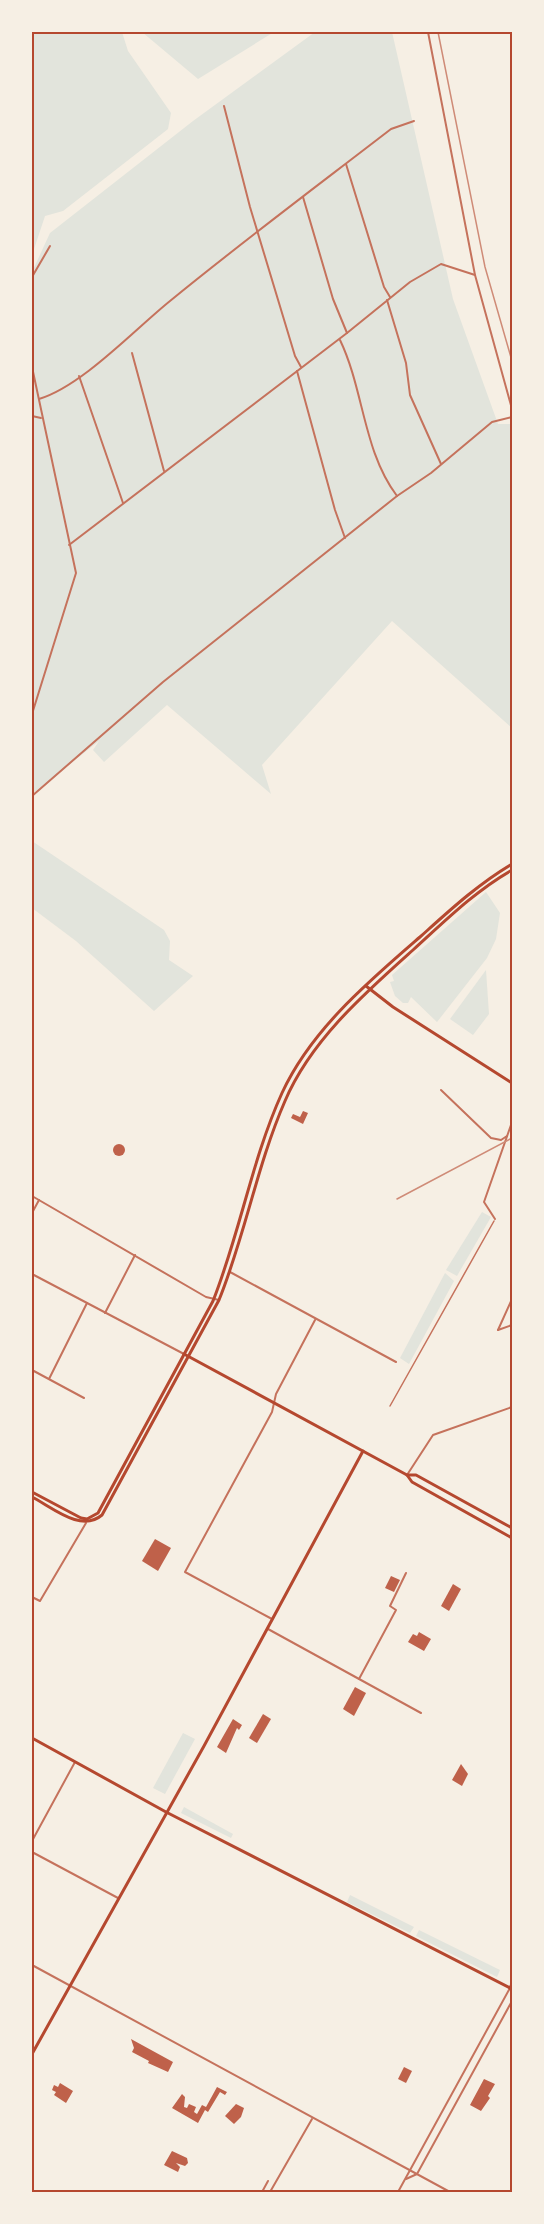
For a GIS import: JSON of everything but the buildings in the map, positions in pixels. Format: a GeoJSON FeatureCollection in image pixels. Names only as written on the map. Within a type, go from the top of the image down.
{"type":"FeatureCollection","features":[{"type":"Feature","properties":{"kind":"main road"},"geometry":{"type":"LineString","coordinates":[[87,1521],[98,1513],[213,1300],[277,1103],[287,1082],[318,1036],[366,986],[470,893],[513,864]]}},
{"type":"Feature","properties":{"kind":"main road"},"geometry":{"type":"LineString","coordinates":[[32,1494],[87,1521],[102,1515],[219,1300],[278,1119],[292,1086],[323,1041],[371,990],[467,901],[513,870]]}},
{"type":"Feature","properties":{"kind":"main road"},"geometry":{"type":"LineString","coordinates":[[366,986],[393,1007],[512,1083]]}},
{"type":"Feature","properties":{"kind":"main road"},"geometry":{"type":"LineString","coordinates":[[238,1226],[244,1227]]}},
{"type":"Feature","properties":{"kind":"main road"},"geometry":{"type":"LineString","coordinates":[[184,1354],[407,1475],[412,1482],[513,1538]]}},
{"type":"Feature","properties":{"kind":"main road"},"geometry":{"type":"LineString","coordinates":[[32,2054],[363,1451]]}},
{"type":"Feature","properties":{"kind":"main road"},"geometry":{"type":"LineString","coordinates":[[407,1475],[416,1475],[513,1528]]}},
{"type":"Feature","properties":{"kind":"main road"},"geometry":{"type":"LineString","coordinates":[[32,1738],[166,1812],[511,1989],[513,1984]]}},
{"type":"Feature","properties":{"kind":"street"},"geometry":{"type":"LineString","coordinates":[[428,32],[476,275],[513,409]]}},
{"type":"Feature","properties":{"kind":"street"},"geometry":{"type":"LineString","coordinates":[[224,106],[295,356],[301,367]]}},
{"type":"Feature","properties":{"kind":"street"},"geometry":{"type":"LineString","coordinates":[[39,399],[49,396],[79,376],[390,129],[414,121]]}},
{"type":"Feature","properties":{"kind":"street"},"geometry":{"type":"LineString","coordinates":[[346,163],[389,299],[406,363],[410,395],[441,464]]}},
{"type":"Feature","properties":{"kind":"street"},"geometry":{"type":"LineString","coordinates":[[303,197],[333,299],[347,333]]}},
{"type":"Feature","properties":{"kind":"street"},"geometry":{"type":"LineString","coordinates":[[32,277],[50,246]]}},
{"type":"Feature","properties":{"kind":"street"},"geometry":{"type":"LineString","coordinates":[[69,545],[347,333],[410,282],[441,264],[476,275]]}},
{"type":"Feature","properties":{"kind":"street"},"geometry":{"type":"LineString","coordinates":[[339,338],[351,369],[378,467],[397,496]]}},
{"type":"Feature","properties":{"kind":"street"},"geometry":{"type":"LineString","coordinates":[[132,354],[164,471]]}},
{"type":"Feature","properties":{"kind":"street"},"geometry":{"type":"LineString","coordinates":[[32,367],[41,418],[76,573],[32,714]]}},
{"type":"Feature","properties":{"kind":"street"},"geometry":{"type":"LineString","coordinates":[[297,371],[335,510],[345,538]]}},
{"type":"Feature","properties":{"kind":"street"},"geometry":{"type":"LineString","coordinates":[[79,376],[123,503]]}},
{"type":"Feature","properties":{"kind":"street"},"geometry":{"type":"LineString","coordinates":[[32,416],[41,418]]}},
{"type":"Feature","properties":{"kind":"street"},"geometry":{"type":"LineString","coordinates":[[32,796],[163,682],[397,496],[492,422],[513,417]]}},
{"type":"Feature","properties":{"kind":"street"},"geometry":{"type":"LineString","coordinates":[[441,1090],[491,1138],[501,1140],[507,1136]]}},
{"type":"Feature","properties":{"kind":"street"},"geometry":{"type":"LineString","coordinates":[[390,1406],[495,1218],[484,1202],[513,1122]]}},
{"type":"Feature","properties":{"kind":"street"},"geometry":{"type":"LineString","coordinates":[[32,1196],[213,1300],[219,1300]]}},
{"type":"Feature","properties":{"kind":"street"},"geometry":{"type":"LineString","coordinates":[[32,1213],[39,1200]]}},
{"type":"Feature","properties":{"kind":"street"},"geometry":{"type":"LineString","coordinates":[[105,1313],[135,1256]]}},
{"type":"Feature","properties":{"kind":"street"},"geometry":{"type":"LineString","coordinates":[[230,1272],[396,1362]]}},
{"type":"Feature","properties":{"kind":"street"},"geometry":{"type":"LineString","coordinates":[[32,1274],[184,1354]]}},
{"type":"Feature","properties":{"kind":"street"},"geometry":{"type":"LineString","coordinates":[[513,1299],[498,1330],[513,1325]]}},
{"type":"Feature","properties":{"kind":"street"},"geometry":{"type":"LineString","coordinates":[[48,1379],[87,1303]]}},
{"type":"Feature","properties":{"kind":"street"},"geometry":{"type":"LineString","coordinates":[[272,1619],[185,1572],[272,1412],[276,1394],[315,1320]]}},
{"type":"Feature","properties":{"kind":"street"},"geometry":{"type":"LineString","coordinates":[[32,1370],[84,1398]]}},
{"type":"Feature","properties":{"kind":"street"},"geometry":{"type":"LineString","coordinates":[[407,1475],[433,1435],[513,1407]]}},
{"type":"Feature","properties":{"kind":"street"},"geometry":{"type":"LineString","coordinates":[[32,1597],[40,1601],[87,1521]]}},
{"type":"Feature","properties":{"kind":"street"},"geometry":{"type":"LineString","coordinates":[[359,1679],[396,1610],[390,1606],[406,1573]]}},
{"type":"Feature","properties":{"kind":"street"},"geometry":{"type":"LineString","coordinates":[[267,1628],[421,1713]]}},
{"type":"Feature","properties":{"kind":"street"},"geometry":{"type":"LineString","coordinates":[[32,1841],[75,1762]]}},
{"type":"Feature","properties":{"kind":"street"},"geometry":{"type":"LineString","coordinates":[[32,1852],[118,1898]]}},
{"type":"Feature","properties":{"kind":"street"},"geometry":{"type":"LineString","coordinates":[[32,1965],[450,2193]]}},
{"type":"Feature","properties":{"kind":"street"},"geometry":{"type":"LineString","coordinates":[[398,2193],[511,1989]]}},
{"type":"Feature","properties":{"kind":"street"},"geometry":{"type":"LineString","coordinates":[[406,2179],[417,2174],[513,2001]]}},
{"type":"Feature","properties":{"kind":"street"},"geometry":{"type":"LineString","coordinates":[[270,2193],[312,2119]]}},
{"type":"Feature","properties":{"kind":"street"},"geometry":{"type":"LineString","coordinates":[[262,2193],[268,2181]]}},
{"type":"Feature","properties":{"kind":"shaded area"},"geometry":{"type":"Polygon","coordinates":[[[32,32],[122,32],[128,51],[171,113],[168,129],[63,211],[45,216],[32,255],[32,32]]]}},
{"type":"Feature","properties":{"kind":"shaded area"},"geometry":{"type":"Polygon","coordinates":[[[142,32],[274,32],[198,79],[142,32]]]}},
{"type":"Feature","properties":{"kind":"shaded area"},"geometry":{"type":"Polygon","coordinates":[[[315,32],[392,32],[453,299],[498,424],[512,424],[512,728],[392,621],[262,765],[271,794],[167,705],[104,762],[93,750],[99,741],[32,794],[32,272],[50,233],[193,121],[315,32]]]}},
{"type":"Feature","properties":{"kind":"shaded area"},"geometry":{"type":"Polygon","coordinates":[[[32,841],[164,930],[170,941],[169,960],[193,976],[154,1011],[76,941],[32,908],[32,841]]]}},
{"type":"Feature","properties":{"kind":"shaded area"},"geometry":{"type":"Polygon","coordinates":[[[486,892],[500,913],[496,939],[487,958],[437,1022],[411,997],[408,1003],[403,1003],[395,996],[390,982],[394,981],[392,975],[486,892]]]}},
{"type":"Feature","properties":{"kind":"shaded area"},"geometry":{"type":"Polygon","coordinates":[[[486,970],[489,1014],[473,1035],[450,1019],[486,970]]]}},
{"type":"Feature","properties":{"kind":"shaded area"},"geometry":{"type":"Polygon","coordinates":[[[482,1212],[491,1217],[457,1276],[446,1270],[482,1212]]]}},
{"type":"Feature","properties":{"kind":"shaded area"},"geometry":{"type":"Polygon","coordinates":[[[445,1273],[454,1281],[409,1364],[400,1358],[445,1273]]]}},
{"type":"Feature","properties":{"kind":"shaded area"},"geometry":{"type":"Polygon","coordinates":[[[183,1733],[195,1739],[165,1794],[153,1788],[183,1733]]]}},
{"type":"Feature","properties":{"kind":"shaded area"},"geometry":{"type":"Polygon","coordinates":[[[184,1807],[233,1834],[231,1838],[181,1813],[184,1807]]]}},
{"type":"Feature","properties":{"kind":"shaded area"},"geometry":{"type":"Polygon","coordinates":[[[350,1895],[414,1927],[410,1933],[347,1902],[350,1895]]]}},
{"type":"Feature","properties":{"kind":"shaded area"},"geometry":{"type":"Polygon","coordinates":[[[419,1930],[500,1970],[497,1977],[416,1936],[419,1930]]]}},
{"type":"Feature","properties":{"kind":"railway"},"geometry":{"type":"LineString","coordinates":[[438,32],[485,267],[512,361]]}},
{"type":"Feature","properties":{"kind":"railway"},"geometry":{"type":"LineString","coordinates":[[397,1199],[512,1138]]}}]}
